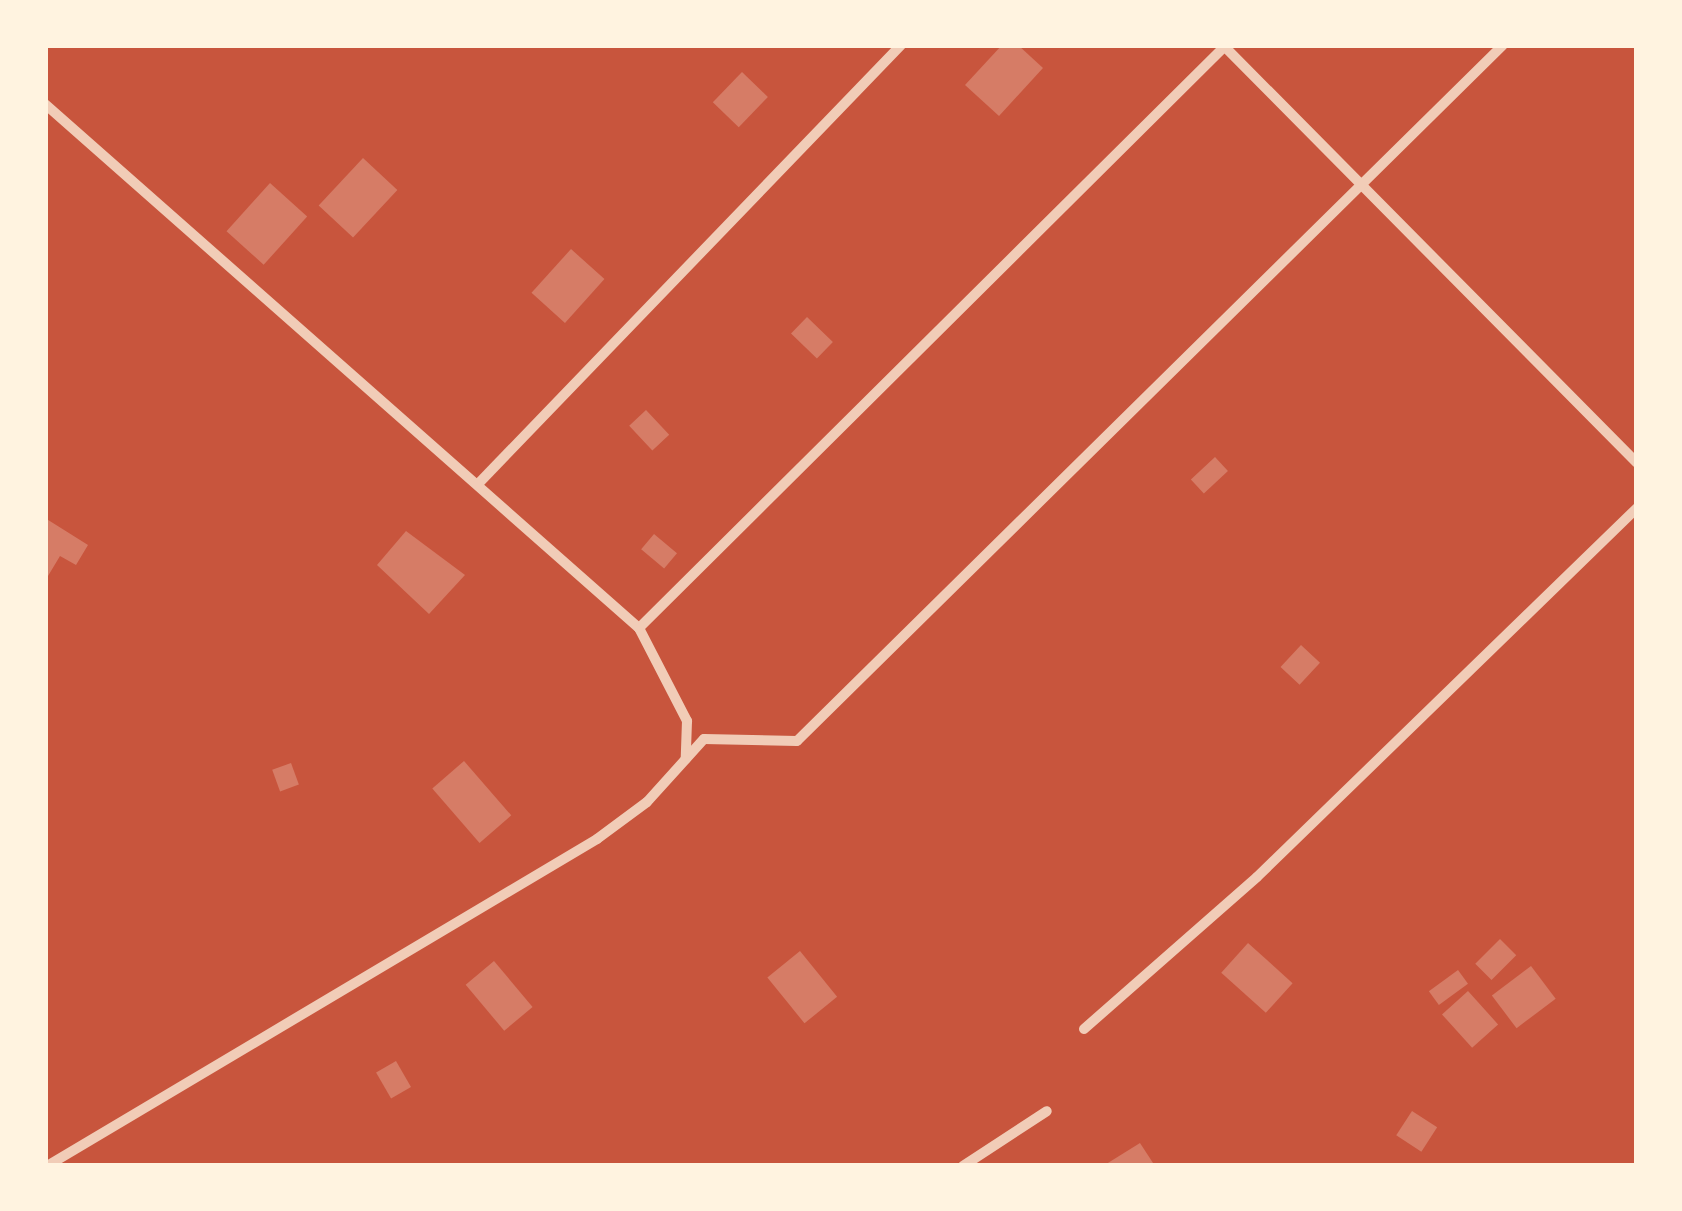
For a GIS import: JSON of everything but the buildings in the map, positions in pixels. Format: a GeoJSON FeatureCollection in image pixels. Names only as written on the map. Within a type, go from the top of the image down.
{"type":"FeatureCollection","features":[{"type":"Feature","properties":{"kind":"street"},"geometry":{"type":"LineString","coordinates":[[478,484],[902,45]]}},
{"type":"Feature","properties":{"kind":"street"},"geometry":{"type":"LineString","coordinates":[[47,1166],[596,839],[682,769],[704,739],[723,732],[797,741],[1503,45]]}},
{"type":"Feature","properties":{"kind":"street"},"geometry":{"type":"LineString","coordinates":[[640,628],[1224,46],[1358,189],[1637,464]]}},
{"type":"Feature","properties":{"kind":"street"},"geometry":{"type":"LineString","coordinates":[[45,104],[640,628],[687,721],[682,769]]}},
{"type":"Feature","properties":{"kind":"street"},"geometry":{"type":"LineString","coordinates":[[1084,1029],[1258,877],[1637,508]]}},
{"type":"Feature","properties":{"kind":"street"},"geometry":{"type":"LineString","coordinates":[[963,1166],[1047,1111]]}}]}
